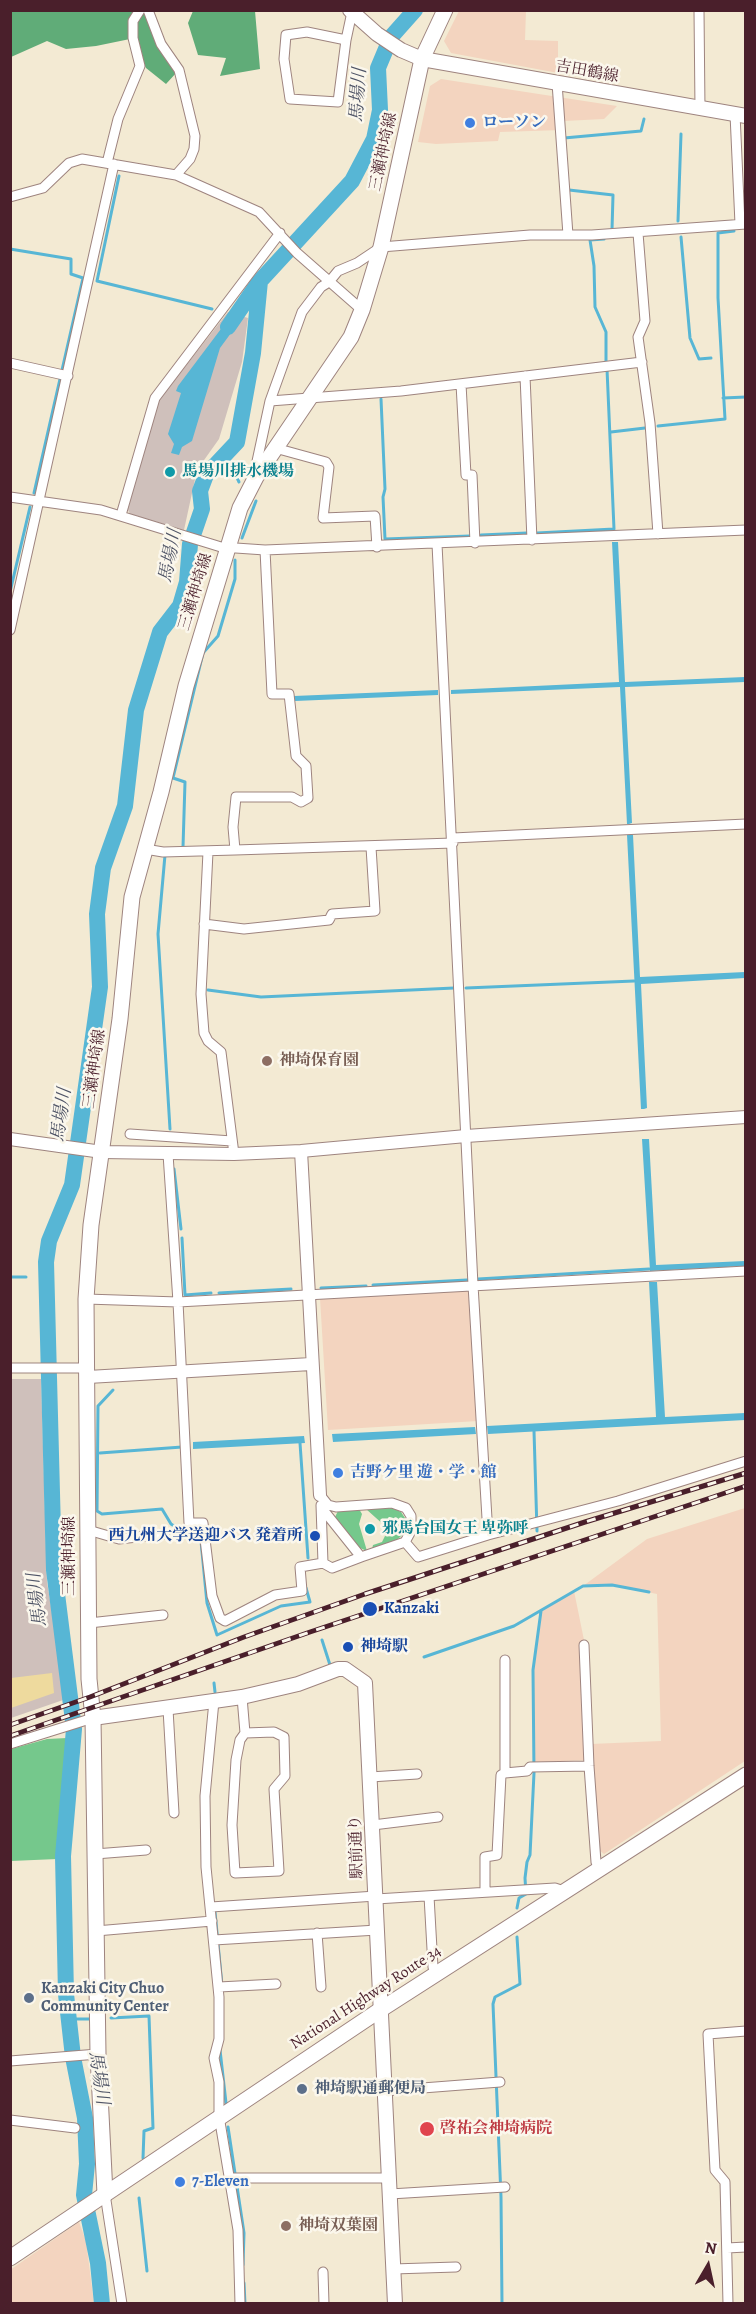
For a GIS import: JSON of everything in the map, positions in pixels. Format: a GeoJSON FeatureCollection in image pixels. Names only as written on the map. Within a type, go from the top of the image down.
{"type":"FeatureCollection","features":[{"type":"Feature","properties":{"kind":"main road","name":"三瀬神埼線"},"geometry":{"type":"LineString","coordinates":[[100,2196],[95,1854],[88,1720],[90,1688],[86,1299],[95,1151],[120,1019],[132,897],[186,686],[240,508],[256,477],[351,337],[362,310],[381,247],[422,59],[446,10]]}},
{"type":"Feature","properties":{"kind":"main road","name":"吉田鶴線"},"geometry":{"type":"LineString","coordinates":[[351,11],[376,34],[401,50],[422,59],[740,115]]}},
{"type":"Feature","properties":{"kind":"main road","name":"駅前通り"},"geometry":{"type":"LineString","coordinates":[[242,1697],[298,1684],[338,1669],[345,1669],[364,1683],[373,1826],[395,2304]]}},
{"type":"Feature","properties":{"kind":"main road"},"geometry":{"type":"LineString","coordinates":[[88,1720],[242,1697]]}},
{"type":"Feature","properties":{"kind":"main road","name":"National Highway Route 34"},"geometry":{"type":"LineString","coordinates":[[10,2258],[380,2010],[746,1775]]}},
{"type":"Feature","properties":{"kind":"street"},"geometry":{"type":"LineString","coordinates":[[10,630],[68,376],[118,119],[140,66],[133,38],[133,21],[140,10]]}},
{"type":"Feature","properties":{"kind":"street"},"geometry":{"type":"LineString","coordinates":[[148,10],[161,44],[179,70],[195,136],[194,150],[190,159],[176,175]]}},
{"type":"Feature","properties":{"kind":"street"},"geometry":{"type":"LineString","coordinates":[[699,10],[700,109]]}},
{"type":"Feature","properties":{"kind":"street"},"geometry":{"type":"LineString","coordinates":[[346,40],[307,32],[286,35],[284,59],[290,99],[338,102],[351,11]]}},
{"type":"Feature","properties":{"kind":"street"},"geometry":{"type":"LineString","coordinates":[[557,83],[568,236]]}},
{"type":"Feature","properties":{"kind":"street"},"geometry":{"type":"LineString","coordinates":[[256,477],[256,466],[270,401],[302,312],[321,287],[329,282],[338,271],[357,263],[381,247],[530,235],[638,233],[743,224],[740,115]]}},
{"type":"Feature","properties":{"kind":"street"},"geometry":{"type":"LineString","coordinates":[[10,197],[43,188],[69,163],[82,159],[176,175],[259,212],[297,253],[362,310]]}},
{"type":"Feature","properties":{"kind":"street"},"geometry":{"type":"LineString","coordinates":[[121,515],[155,398],[280,233]]}},
{"type":"Feature","properties":{"kind":"street"},"geometry":{"type":"LineString","coordinates":[[638,233],[645,321],[638,336],[650,423],[658,534]]}},
{"type":"Feature","properties":{"kind":"street"},"geometry":{"type":"LineString","coordinates":[[270,401],[401,392],[642,362]]}},
{"type":"Feature","properties":{"kind":"street"},"geometry":{"type":"LineString","coordinates":[[10,363],[68,376]]}},
{"type":"Feature","properties":{"kind":"street"},"geometry":{"type":"LineString","coordinates":[[525,376],[532,540]]}},
{"type":"Feature","properties":{"kind":"street"},"geometry":{"type":"LineString","coordinates":[[461,384],[466,475],[472,475],[475,543]]}},
{"type":"Feature","properties":{"kind":"street"},"geometry":{"type":"LineString","coordinates":[[275,448],[326,462],[329,467],[323,518],[375,516],[377,547]]}},
{"type":"Feature","properties":{"kind":"street"},"geometry":{"type":"LineString","coordinates":[[10,497],[101,510],[221,547],[264,550],[746,530]]}},
{"type":"Feature","properties":{"kind":"street"},"geometry":{"type":"LineString","coordinates":[[437,544],[473,1286],[488,1535]]}},
{"type":"Feature","properties":{"kind":"street"},"geometry":{"type":"LineString","coordinates":[[235,850],[233,827],[236,796],[292,797],[301,802],[308,798],[306,766],[296,756],[289,694],[272,694],[264,550]]}},
{"type":"Feature","properties":{"kind":"street"},"geometry":{"type":"LineString","coordinates":[[145,849],[163,852],[208,852],[371,847],[453,840],[746,824]]}},
{"type":"Feature","properties":{"kind":"street"},"geometry":{"type":"LineString","coordinates":[[204,924],[244,929],[329,920],[332,914],[375,910],[371,847]]}},
{"type":"Feature","properties":{"kind":"street"},"geometry":{"type":"LineString","coordinates":[[208,852],[201,994],[204,1034],[208,1041],[221,1052],[234,1154]]}},
{"type":"Feature","properties":{"kind":"street"},"geometry":{"type":"LineString","coordinates":[[10,1139],[95,1151],[234,1154],[301,1151],[466,1136],[746,1117]]}},
{"type":"Feature","properties":{"kind":"street"},"geometry":{"type":"LineString","coordinates":[[130,1134],[232,1141]]}},
{"type":"Feature","properties":{"kind":"street"},"geometry":{"type":"LineString","coordinates":[[301,1151],[323,1563]]}},
{"type":"Feature","properties":{"kind":"street"},"geometry":{"type":"LineString","coordinates":[[168,1154],[189,1523],[203,1523],[212,1596],[220,1618],[225,1621],[276,1595],[302,1591],[300,1567],[323,1563],[332,1568],[405,1542],[411,1531],[411,1516],[406,1508],[392,1503],[336,1507],[320,1501]]}},
{"type":"Feature","properties":{"kind":"street"},"geometry":{"type":"LineString","coordinates":[[86,1299],[178,1302],[746,1271]]}},
{"type":"Feature","properties":{"kind":"street"},"geometry":{"type":"LineString","coordinates":[[10,1368],[58,1368],[87,1373],[182,1372],[311,1364]]}},
{"type":"Feature","properties":{"kind":"street"},"geometry":{"type":"LineString","coordinates":[[405,1542],[418,1557],[488,1535],[690,1480],[746,1461]]}},
{"type":"Feature","properties":{"kind":"street"},"geometry":{"type":"LineString","coordinates":[[320,1501],[361,1557]]}},
{"type":"Feature","properties":{"kind":"street"},"geometry":{"type":"LineString","coordinates":[[88,1530],[119,1539],[164,1534]]}},
{"type":"Feature","properties":{"kind":"street"},"geometry":{"type":"LineString","coordinates":[[88,1623],[163,1615]]}},
{"type":"Feature","properties":{"kind":"street"},"geometry":{"type":"LineString","coordinates":[[584,1646],[589,1766],[596,1862],[599,1869]]}},
{"type":"Feature","properties":{"kind":"street"},"geometry":{"type":"LineString","coordinates":[[505,1660],[505,1773]]}},
{"type":"Feature","properties":{"kind":"street"},"geometry":{"type":"LineString","coordinates":[[242,1697],[245,1733],[240,1740],[236,1760],[232,1825],[235,1873],[279,1871],[274,1789],[285,1776],[284,1737],[274,1732],[245,1733]]}},
{"type":"Feature","properties":{"kind":"street"},"geometry":{"type":"LineString","coordinates":[[214,1701],[205,1796],[206,1867],[214,1907],[212,1921],[218,1939],[222,1987],[219,2039],[214,2058],[219,2082],[219,2116],[234,2177],[240,2304]]}},
{"type":"Feature","properties":{"kind":"street"},"geometry":{"type":"LineString","coordinates":[[168,1709],[174,1813]]}},
{"type":"Feature","properties":{"kind":"street"},"geometry":{"type":"LineString","coordinates":[[10,1744],[88,1720]]}},
{"type":"Feature","properties":{"kind":"street"},"geometry":{"type":"LineString","coordinates":[[485,1892],[485,1857],[497,1855],[501,1775],[527,1771],[534,1767],[589,1766]]}},
{"type":"Feature","properties":{"kind":"street"},"geometry":{"type":"LineString","coordinates":[[370,1777],[417,1774]]}},
{"type":"Feature","properties":{"kind":"street"},"geometry":{"type":"LineString","coordinates":[[373,1826],[438,1817]]}},
{"type":"Feature","properties":{"kind":"street"},"geometry":{"type":"LineString","coordinates":[[95,1854],[146,1850]]}},
{"type":"Feature","properties":{"kind":"street"},"geometry":{"type":"LineString","coordinates":[[214,1907],[555,1888],[564,1891]]}},
{"type":"Feature","properties":{"kind":"street"},"geometry":{"type":"LineString","coordinates":[[429,1896],[433,1966],[436,1974]]}},
{"type":"Feature","properties":{"kind":"street"},"geometry":{"type":"LineString","coordinates":[[96,1931],[212,1921]]}},
{"type":"Feature","properties":{"kind":"street"},"geometry":{"type":"LineString","coordinates":[[218,1939],[377,1930]]}},
{"type":"Feature","properties":{"kind":"street"},"geometry":{"type":"LineString","coordinates":[[317,1933],[321,1987]]}},
{"type":"Feature","properties":{"kind":"street"},"geometry":{"type":"LineString","coordinates":[[222,1987],[276,1984]]}},
{"type":"Feature","properties":{"kind":"street"},"geometry":{"type":"LineString","coordinates":[[728,2304],[725,2182],[716,2170],[708,2034],[746,2031]]}},
{"type":"Feature","properties":{"kind":"street"},"geometry":{"type":"LineString","coordinates":[[10,2061],[98,2054]]}},
{"type":"Feature","properties":{"kind":"street"},"geometry":{"type":"LineString","coordinates":[[384,2091],[495,2082]]}},
{"type":"Feature","properties":{"kind":"street"},"geometry":{"type":"LineString","coordinates":[[10,2120],[75,2128]]}},
{"type":"Feature","properties":{"kind":"street"},"geometry":{"type":"LineString","coordinates":[[234,2177],[357,2180],[389,2178]]}},
{"type":"Feature","properties":{"kind":"street"},"geometry":{"type":"LineString","coordinates":[[390,2194],[500,2187]]}},
{"type":"Feature","properties":{"kind":"street"},"geometry":{"type":"LineString","coordinates":[[100,2196],[122,2304]]}},
{"type":"Feature","properties":{"kind":"street"},"geometry":{"type":"LineString","coordinates":[[727,2248],[746,2247]]}},
{"type":"Feature","properties":{"kind":"street"},"geometry":{"type":"LineString","coordinates":[[393,2269],[456,2267]]}},
{"type":"Feature","properties":{"kind":"street"},"geometry":{"type":"LineString","coordinates":[[323,2272],[324,2304]]}},
{"type":"Feature","properties":{"kind":"shaded area"},"geometry":{"type":"Polygon","coordinates":[[[459,11],[526,11],[525,40],[558,41],[558,73],[451,53],[444,41],[459,11]]]}},
{"type":"Feature","properties":{"kind":"shaded area"},"geometry":{"type":"Polygon","coordinates":[[[441,79],[617,106],[604,119],[564,121],[562,130],[500,132],[498,141],[436,144],[418,142],[430,86],[441,79]]]}},
{"type":"Feature","properties":{"kind":"shaded area"},"geometry":{"type":"Polygon","coordinates":[[[228,312],[248,318],[242,362],[219,439],[197,470],[184,530],[130,514],[127,508],[159,400],[228,312]]]}},
{"type":"Feature","properties":{"kind":"shaded area"},"geometry":{"type":"Polygon","coordinates":[[[470,1289],[478,1421],[328,1430],[320,1298],[470,1289]]]}},
{"type":"Feature","properties":{"kind":"shaded area"},"geometry":{"type":"Polygon","coordinates":[[[11,1379],[41,1379],[47,1582],[66,1699],[11,1718],[11,1379]]]}},
{"type":"Feature","properties":{"kind":"shaded area"},"geometry":{"type":"Polygon","coordinates":[[[745,1508],[745,1761],[604,1854],[599,1850],[592,1760],[534,1762],[533,1670],[541,1611],[574,1591],[584,1640],[591,1744],[661,1741],[657,1594],[612,1585],[583,1586],[647,1539],[745,1508]]]}},
{"type":"Feature","properties":{"kind":"shaded area"},"geometry":{"type":"Polygon","coordinates":[[[79,2222],[86,2241],[94,2303],[11,2303],[10,2270],[79,2222]]]}},
{"type":"Feature","properties":{"kind":"green space"},"geometry":{"type":"Polygon","coordinates":[[[11,11],[147,11],[177,72],[166,84],[146,68],[130,39],[66,49],[47,41],[11,57],[11,11]]]}},
{"type":"Feature","properties":{"kind":"green space"},"geometry":{"type":"Polygon","coordinates":[[[193,11],[255,11],[260,69],[220,76],[226,58],[198,55],[188,23],[193,11]]]}},
{"type":"Feature","properties":{"kind":"green space"},"geometry":{"type":"Polygon","coordinates":[[[392,1508],[401,1512],[405,1518],[406,1526],[403,1534],[398,1539],[372,1549],[373,1545],[382,1542],[386,1534],[385,1526],[366,1509],[392,1508]]]}},
{"type":"Feature","properties":{"kind":"green space"},"geometry":{"type":"Polygon","coordinates":[[[359,1509],[362,1514],[359,1524],[367,1551],[360,1548],[335,1517],[338,1511],[359,1509]]]}},
{"type":"Feature","properties":{"kind":"green space"},"geometry":{"type":"Polygon","coordinates":[[[67,1738],[57,1859],[11,1861],[11,1749],[47,1739],[67,1738]]]}},
{"type":"Feature","properties":{"kind":"sand"},"geometry":{"type":"Polygon","coordinates":[[[52,1673],[54,1693],[11,1708],[11,1678],[52,1673]]]}},
{"type":"Feature","properties":{"kind":"water"},"geometry":{"type":"Polygon","coordinates":[[[239,305],[245,314],[220,348],[192,441],[182,447],[179,455],[171,453],[174,444],[168,434],[181,393],[176,391],[178,386],[239,305]]]}},
{"type":"Feature","properties":{"kind":"water"},"geometry":{"type":"Polygon","coordinates":[[[612,542],[618,542],[625,682],[745,677],[745,682],[625,687],[632,823],[629,824],[627,824],[620,687],[451,694],[451,690],[619,682],[612,542]]]}},
{"type":"Feature","properties":{"kind":"water"},"geometry":{"type":"Polygon","coordinates":[[[438,690],[438,695],[295,701],[294,696],[438,690]]]}},
{"type":"Feature","properties":{"kind":"water"},"geometry":{"type":"Polygon","coordinates":[[[627,835],[633,835],[640,977],[745,972],[745,978],[641,984],[647,1108],[644,1109],[641,1109],[627,835]]]}},
{"type":"Feature","properties":{"kind":"water"},"geometry":{"type":"Polygon","coordinates":[[[642,1139],[649,1139],[656,1265],[745,1261],[745,1266],[650,1271],[642,1139]]]}},
{"type":"Feature","properties":{"kind":"water"},"geometry":{"type":"Polygon","coordinates":[[[649,1282],[657,1282],[665,1417],[745,1413],[745,1420],[488,1434],[487,1426],[656,1417],[649,1282]]]}},
{"type":"Feature","properties":{"kind":"water"},"geometry":{"type":"Polygon","coordinates":[[[475,1427],[476,1434],[333,1442],[332,1434],[475,1427]]]}},
{"type":"Feature","properties":{"kind":"water"},"geometry":{"type":"Polygon","coordinates":[[[304,1436],[305,1443],[193,1449],[193,1442],[304,1436]]]}},
{"type":"Feature","properties":{"kind":"waterway","name":"馬場川"},"geometry":{"type":"LineString","coordinates":[[102,2304],[98,2263],[84,2195],[87,2164],[85,2118],[73,2057],[66,1994],[63,1856],[74,1729],[54,1570],[46,1262],[49,1241],[72,1185],[100,987],[97,914],[103,868],[125,806],[136,710],[160,632],[180,606],[187,582],[190,544],[202,509],[200,491],[206,475],[237,442],[253,353],[260,281],[352,181],[374,139],[380,110],[378,68],[391,37],[415,10]]}},
{"type":"Feature","properties":{"kind":"waterway"},"geometry":{"type":"LineString","coordinates":[[564,138],[641,131],[644,119]]}},
{"type":"Feature","properties":{"kind":"waterway"},"geometry":{"type":"LineString","coordinates":[[678,221],[681,134]]}},
{"type":"Feature","properties":{"kind":"waterway"},"geometry":{"type":"LineString","coordinates":[[119,176],[97,281],[212,309]]}},
{"type":"Feature","properties":{"kind":"waterway"},"geometry":{"type":"LineString","coordinates":[[569,190],[613,195],[612,230]]}},
{"type":"Feature","properties":{"kind":"waterway"},"geometry":{"type":"LineString","coordinates":[[658,426],[725,419],[718,298],[718,233],[734,231]]}},
{"type":"Feature","properties":{"kind":"waterway"},"geometry":{"type":"LineString","coordinates":[[681,237],[690,338],[699,359],[711,358]]}},
{"type":"Feature","properties":{"kind":"waterway"},"geometry":{"type":"LineString","coordinates":[[604,239],[590,240],[594,266],[595,307],[606,332],[606,361]]}},
{"type":"Feature","properties":{"kind":"waterway"},"geometry":{"type":"LineString","coordinates":[[10,249],[71,259],[71,274],[83,278],[34,493]]}},
{"type":"Feature","properties":{"kind":"waterway"},"geometry":{"type":"LineString","coordinates":[[228,327],[259,282]]}},
{"type":"Feature","properties":{"kind":"waterway"},"geometry":{"type":"LineString","coordinates":[[537,533],[614,529],[607,369]]}},
{"type":"Feature","properties":{"kind":"waterway"},"geometry":{"type":"LineString","coordinates":[[723,398],[746,397]]}},
{"type":"Feature","properties":{"kind":"waterway"},"geometry":{"type":"LineString","coordinates":[[381,399],[385,539],[470,536]]}},
{"type":"Feature","properties":{"kind":"waterway"},"geometry":{"type":"LineString","coordinates":[[611,432],[645,428]]}},
{"type":"Feature","properties":{"kind":"waterway","name":"馬場川"},"geometry":{"type":"LineString","coordinates":[[226,454],[229,461]]}},
{"type":"Feature","properties":{"kind":"waterway"},"geometry":{"type":"LineString","coordinates":[[232,467],[239,482]]}},
{"type":"Feature","properties":{"kind":"waterway"},"geometry":{"type":"LineString","coordinates":[[242,538],[256,501]]}},
{"type":"Feature","properties":{"kind":"waterway"},"geometry":{"type":"LineString","coordinates":[[10,592],[30,507]]}},
{"type":"Feature","properties":{"kind":"waterway"},"geometry":{"type":"LineString","coordinates":[[481,535],[527,533]]}},
{"type":"Feature","properties":{"kind":"waterway"},"geometry":{"type":"LineString","coordinates":[[183,847],[185,782],[173,778],[203,653],[218,636],[235,579],[235,560]]}},
{"type":"Feature","properties":{"kind":"waterway"},"geometry":{"type":"LineString","coordinates":[[168,855],[165,855],[158,934],[170,1129]]}},
{"type":"Feature","properties":{"kind":"waterway"},"geometry":{"type":"LineString","coordinates":[[466,988],[634,981]]}},
{"type":"Feature","properties":{"kind":"waterway"},"geometry":{"type":"LineString","coordinates":[[208,990],[261,997],[454,988]]}},
{"type":"Feature","properties":{"kind":"waterway"},"geometry":{"type":"LineString","coordinates":[[174,1169],[181,1229]]}},
{"type":"Feature","properties":{"kind":"waterway"},"geometry":{"type":"LineString","coordinates":[[182,1238],[185,1295],[211,1293]]}},
{"type":"Feature","properties":{"kind":"waterway"},"geometry":{"type":"LineString","coordinates":[[478,1279],[649,1269]]}},
{"type":"Feature","properties":{"kind":"waterway"},"geometry":{"type":"LineString","coordinates":[[10,1277],[26,1277]]}},
{"type":"Feature","properties":{"kind":"waterway"},"geometry":{"type":"LineString","coordinates":[[373,1285],[467,1280]]}},
{"type":"Feature","properties":{"kind":"waterway"},"geometry":{"type":"LineString","coordinates":[[321,1288],[366,1286]]}},
{"type":"Feature","properties":{"kind":"waterway"},"geometry":{"type":"LineString","coordinates":[[219,1293],[291,1289]]}},
{"type":"Feature","properties":{"kind":"waterway"},"geometry":{"type":"LineString","coordinates":[[113,1390],[98,1406],[97,1511],[102,1514],[162,1509],[171,1524],[182,1531],[200,1529],[200,1532]]}},
{"type":"Feature","properties":{"kind":"waterway"},"geometry":{"type":"LineString","coordinates":[[534,1431],[537,1531]]}},
{"type":"Feature","properties":{"kind":"waterway"},"geometry":{"type":"LineString","coordinates":[[300,1443],[308,1558]]}},
{"type":"Feature","properties":{"kind":"waterway"},"geometry":{"type":"LineString","coordinates":[[100,1453],[182,1447]]}},
{"type":"Feature","properties":{"kind":"waterway"},"geometry":{"type":"LineString","coordinates":[[201,1541],[207,1603],[217,1635],[281,1606],[310,1602],[306,1588]]}},
{"type":"Feature","properties":{"kind":"waterway"},"geometry":{"type":"LineString","coordinates":[[424,1657],[514,1626],[583,1586],[612,1585],[649,1592]]}},
{"type":"Feature","properties":{"kind":"waterway"},"geometry":{"type":"LineString","coordinates":[[517,1908],[519,1898],[526,1894],[525,1878],[530,1855],[534,1773],[533,1670],[541,1611]]}},
{"type":"Feature","properties":{"kind":"waterway"},"geometry":{"type":"LineString","coordinates":[[322,1640],[330,1665]]}},
{"type":"Feature","properties":{"kind":"waterway"},"geometry":{"type":"LineString","coordinates":[[214,1683],[215,1692]]}},
{"type":"Feature","properties":{"kind":"waterway"},"geometry":{"type":"LineString","coordinates":[[215,1912],[222,1986]]}},
{"type":"Feature","properties":{"kind":"waterway"},"geometry":{"type":"LineString","coordinates":[[502,2304],[501,2197],[493,2004],[495,1997],[520,1984],[517,1937]]}},
{"type":"Feature","properties":{"kind":"waterway"},"geometry":{"type":"LineString","coordinates":[[111,2018],[149,2016],[153,2128],[144,2131],[143,2158]]}},
{"type":"Feature","properties":{"kind":"waterway"},"geometry":{"type":"LineString","coordinates":[[68,2019],[92,2019]]}},
{"type":"Feature","properties":{"kind":"waterway"},"geometry":{"type":"LineString","coordinates":[[220,2050],[226,2103]]}},
{"type":"Feature","properties":{"kind":"waterway"},"geometry":{"type":"LineString","coordinates":[[228,2127],[244,2233],[243,2265]]}},
{"type":"Feature","properties":{"kind":"waterway"},"geometry":{"type":"LineString","coordinates":[[139,2198],[147,2271]]}},
{"type":"Feature","properties":{"kind":"waterway"},"geometry":{"type":"LineString","coordinates":[[244,2283],[245,2304]]}},
{"type":"Feature","properties":{"kind":"railway"},"geometry":{"type":"LineString","coordinates":[[10,1725],[365,1594],[585,1522],[746,1473]]}},
{"type":"Feature","properties":{"kind":"railway"},"geometry":{"type":"LineString","coordinates":[[10,1736],[310,1632],[746,1486]]}},
{"type":"Feature","properties":{"kind":"place","name":"ローソン"},"geometry":{"type":"Point","coordinates":[470,123]}},
{"type":"Feature","properties":{"kind":"place","name":"馬場川排水機場"},"geometry":{"type":"Point","coordinates":[170,472]}},
{"type":"Feature","properties":{"kind":"place","name":"神埼保育園"},"geometry":{"type":"Point","coordinates":[267,1061]}},
{"type":"Feature","properties":{"kind":"place","name":"吉野ケ里 遊・学・館"},"geometry":{"type":"Point","coordinates":[338,1473]}},
{"type":"Feature","properties":{"kind":"place","name":"邪馬台国女王 卑弥呼"},"geometry":{"type":"Point","coordinates":[370,1529]}},
{"type":"Feature","properties":{"kind":"place","name":"西九州大学送迎バス 発着所"},"geometry":{"type":"Point","coordinates":[315,1536]}},
{"type":"Feature","properties":{"kind":"place","name":"Kanzaki"},"geometry":{"type":"Point","coordinates":[370,1609]}},
{"type":"Feature","properties":{"kind":"place","name":"神埼駅"},"geometry":{"type":"Point","coordinates":[348,1647]}},
{"type":"Feature","properties":{"kind":"place","name":"Kanzaki City Chuo Community Center"},"geometry":{"type":"Point","coordinates":[29,1998]}},
{"type":"Feature","properties":{"kind":"place","name":"神埼駅通郵便局"},"geometry":{"type":"Point","coordinates":[302,2089]}},
{"type":"Feature","properties":{"kind":"place","name":"啓祐会神埼病院"},"geometry":{"type":"Point","coordinates":[427,2129]}},
{"type":"Feature","properties":{"kind":"place","name":"7-Eleven"},"geometry":{"type":"Point","coordinates":[180,2182]}},
{"type":"Feature","properties":{"kind":"place","name":"神埼双葉園"},"geometry":{"type":"Point","coordinates":[286,2226]}}]}
